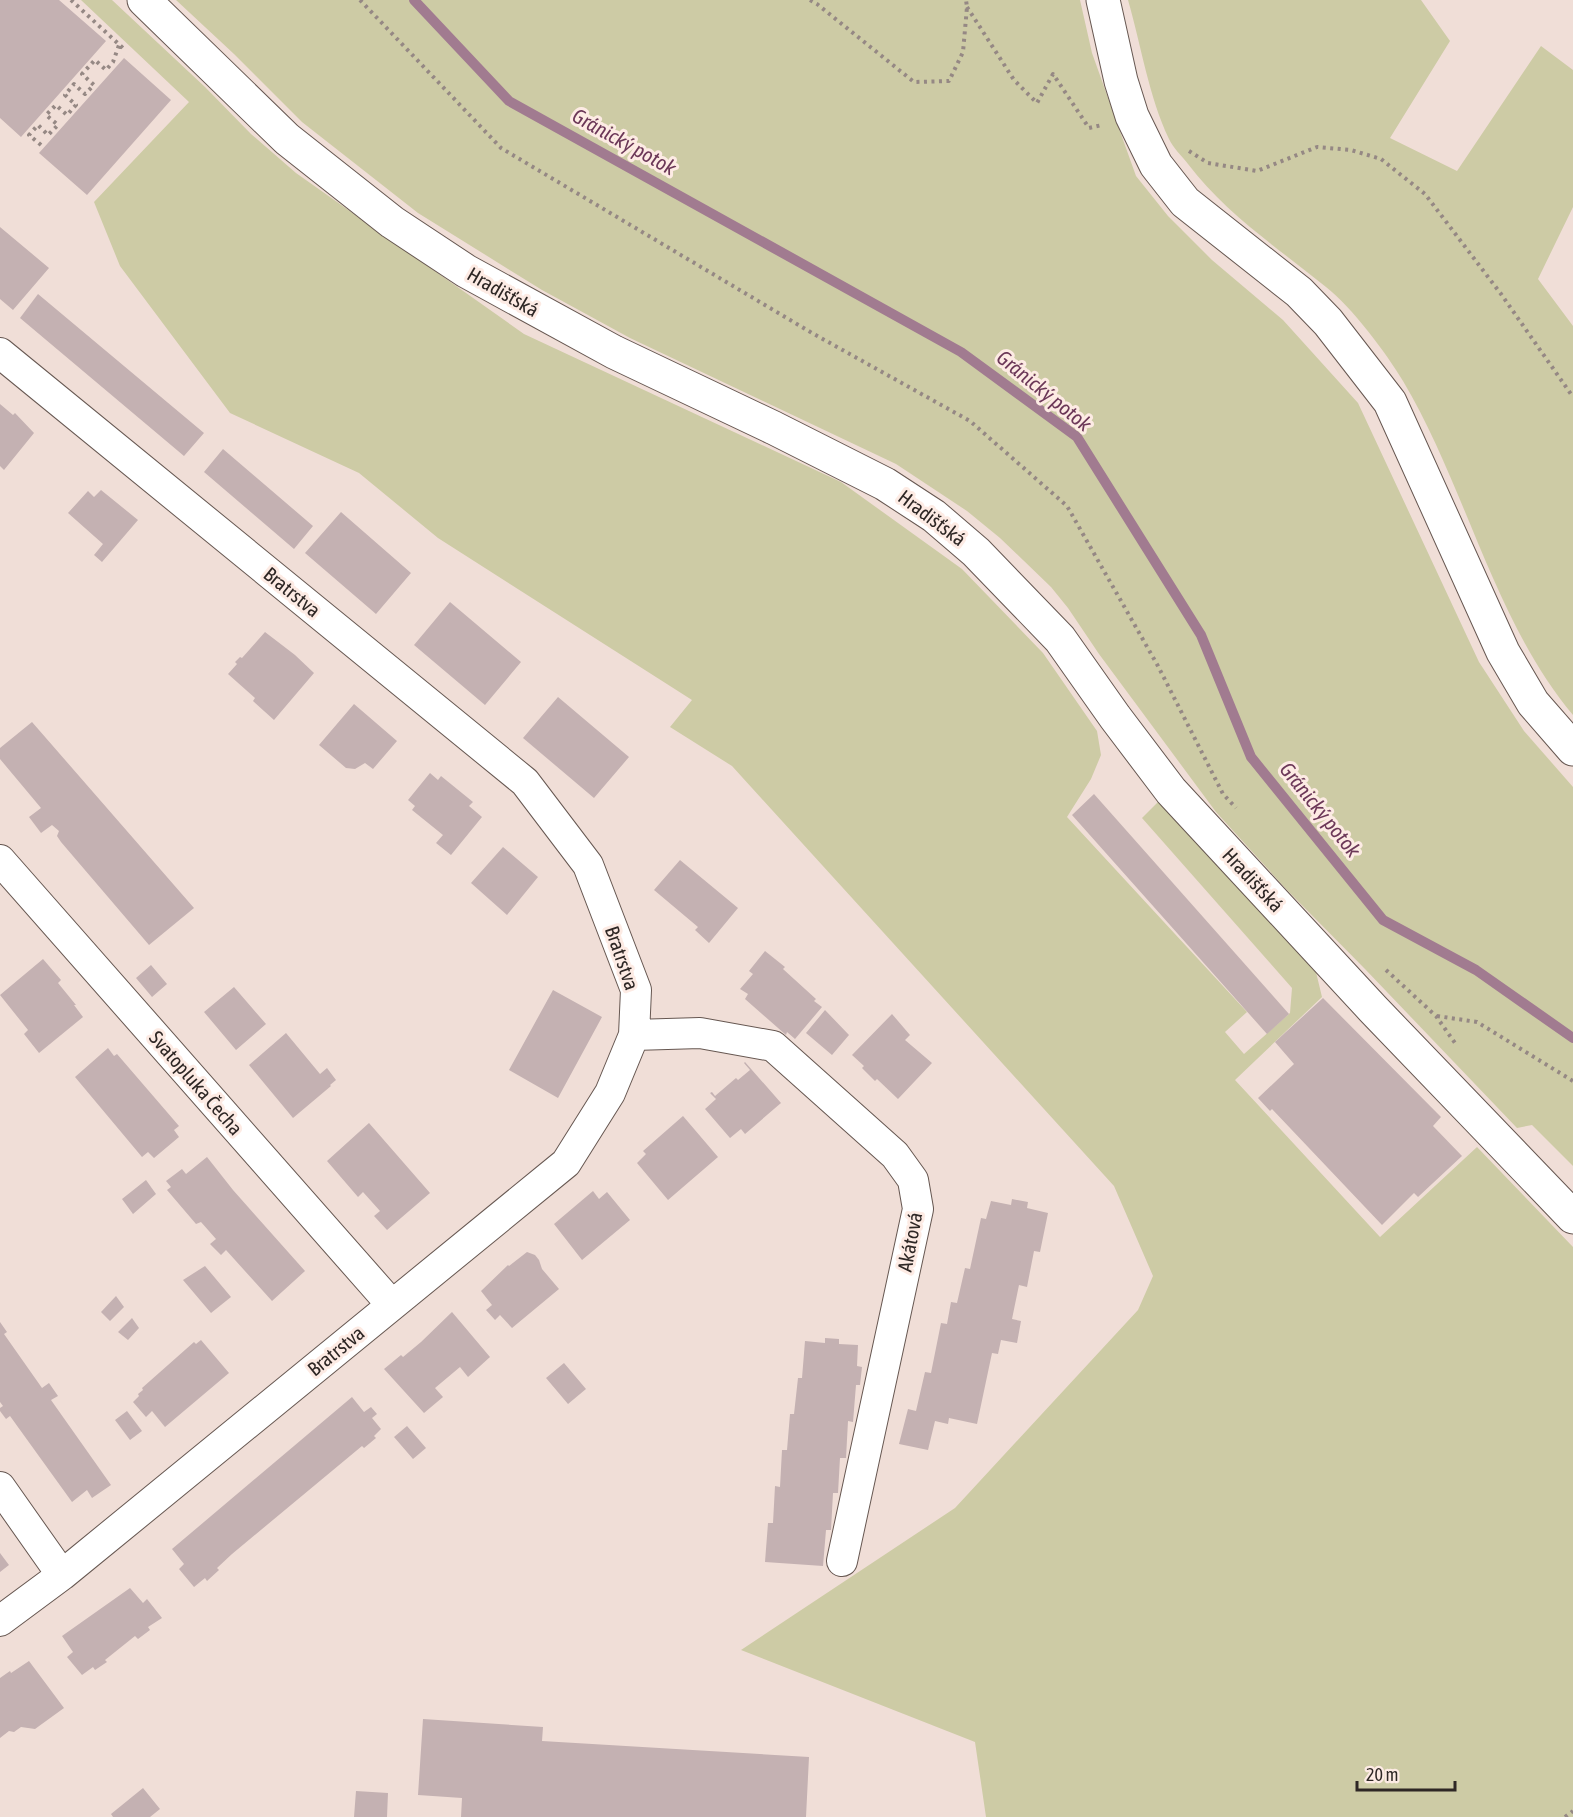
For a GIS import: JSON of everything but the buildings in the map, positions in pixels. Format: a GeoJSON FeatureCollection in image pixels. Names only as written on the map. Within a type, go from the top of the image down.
{"type":"FeatureCollection","features":[{"type":"Feature","properties":{"kind":"street","name":"Hradišťská"},"geometry":{"type":"LineString","coordinates":[[144,0],[287,139],[392,222],[466,271],[574,331],[847,464],[885,484],[934,516],[976,552],[1060,639],[1171,791],[1373,1009],[1573,1217]]}},
{"type":"Feature","properties":{"kind":"street"},"geometry":{"type":"LineString","coordinates":[[1103,0],[1121,81],[1132,116],[1156,165],[1185,202],[1299,292],[1328,322],[1390,402],[1503,652],[1533,703],[1573,749]]}},
{"type":"Feature","properties":{"kind":"street","name":"Bratrstva"},"geometry":{"type":"LineString","coordinates":[[0,353],[525,782],[588,865],[636,990],[634,1035],[610,1093],[566,1163],[62,1575],[0,1621]]}},
{"type":"Feature","properties":{"kind":"street","name":"Svatopluka Čecha"},"geometry":{"type":"LineString","coordinates":[[0,860],[392,1305]]}},
{"type":"Feature","properties":{"kind":"street","name":"Akátová"},"geometry":{"type":"LineString","coordinates":[[634,1035],[700,1033],[773,1046],[895,1155],[914,1180],[918,1209],[842,1561]]}},
{"type":"Feature","properties":{"kind":"street"},"geometry":{"type":"LineString","coordinates":[[0,1487],[62,1575]]}},
{"type":"Feature","properties":{"kind":"path"},"geometry":{"type":"LineString","coordinates":[[71,0],[124,49]]}},
{"type":"Feature","properties":{"kind":"path"},"geometry":{"type":"LineString","coordinates":[[810,0],[914,82],[949,81],[963,52],[968,7]]}},
{"type":"Feature","properties":{"kind":"path"},"geometry":{"type":"LineString","coordinates":[[966,0],[968,7],[1014,80],[1037,103],[1053,74],[1089,128],[1132,116]]}},
{"type":"Feature","properties":{"kind":"path"},"geometry":{"type":"LineString","coordinates":[[41,145],[29,135],[38,125],[48,135],[58,125],[46,115],[56,105],[67,115],[76,105],[65,95],[74,84],[85,94],[94,85],[82,74],[95,60],[106,70],[113,62],[119,45]]}},
{"type":"Feature","properties":{"kind":"path"},"geometry":{"type":"LineString","coordinates":[[1180,145],[1209,163],[1257,171],[1317,147],[1351,150],[1381,159],[1425,194],[1502,294],[1573,397]]}},
{"type":"Feature","properties":{"kind":"path"},"geometry":{"type":"LineString","coordinates":[[1436,1016],[1477,1022],[1573,1081]]}},
{"type":"Feature","properties":{"kind":"path"},"geometry":{"type":"LineString","coordinates":[[1565,1817],[1573,1811]]}},
{"type":"Feature","properties":{"kind":"shaded area"},"geometry":{"type":"Polygon","coordinates":[[[81,0],[112,0],[205,87],[251,134],[296,173],[524,334],[841,482],[962,569],[1043,653],[1097,731],[1101,755],[1091,779],[1067,817],[1247,1012],[1225,1032],[1244,1054],[1290,1013],[1292,988],[1142,818],[1161,799],[1315,968],[1322,997],[1235,1080],[1380,1237],[1477,1147],[1573,1247],[1573,1817],[986,1817],[975,1742],[741,1650],[955,1508],[1138,1310],[1153,1276],[1114,1186],[732,766],[670,727],[692,700],[438,538],[359,473],[230,413],[120,266],[94,202],[189,102],[81,0]]]}},
{"type":"Feature","properties":{"kind":"shaded area"},"geometry":{"type":"Polygon","coordinates":[[[176,0],[1080,0],[1092,53],[1136,176],[1168,216],[1212,260],[1283,320],[1358,403],[1479,662],[1524,731],[1573,787],[1573,1166],[1532,1125],[1517,1128],[1286,889],[1216,812],[1051,587],[1000,538],[967,511],[896,464],[630,338],[542,290],[418,213],[302,122],[176,0]]]}},
{"type":"Feature","properties":{"kind":"shaded area"},"geometry":{"type":"Polygon","coordinates":[[[1128,0],[1421,0],[1450,41],[1390,138],[1457,171],[1541,46],[1573,70],[1573,207],[1538,279],[1573,326],[1573,715],[1546,678],[1522,638],[1501,596],[1425,422],[1388,358],[1336,295],[1236,215],[1203,182],[1175,149],[1162,123],[1128,0]]]}},
{"type":"Feature","properties":{"kind":"waterway","name":"Gránický potok"},"geometry":{"type":"LineString","coordinates":[[414,0],[509,101],[961,352],[1077,437],[1201,635],[1251,757],[1383,920],[1476,970],[1573,1038]]}}]}
